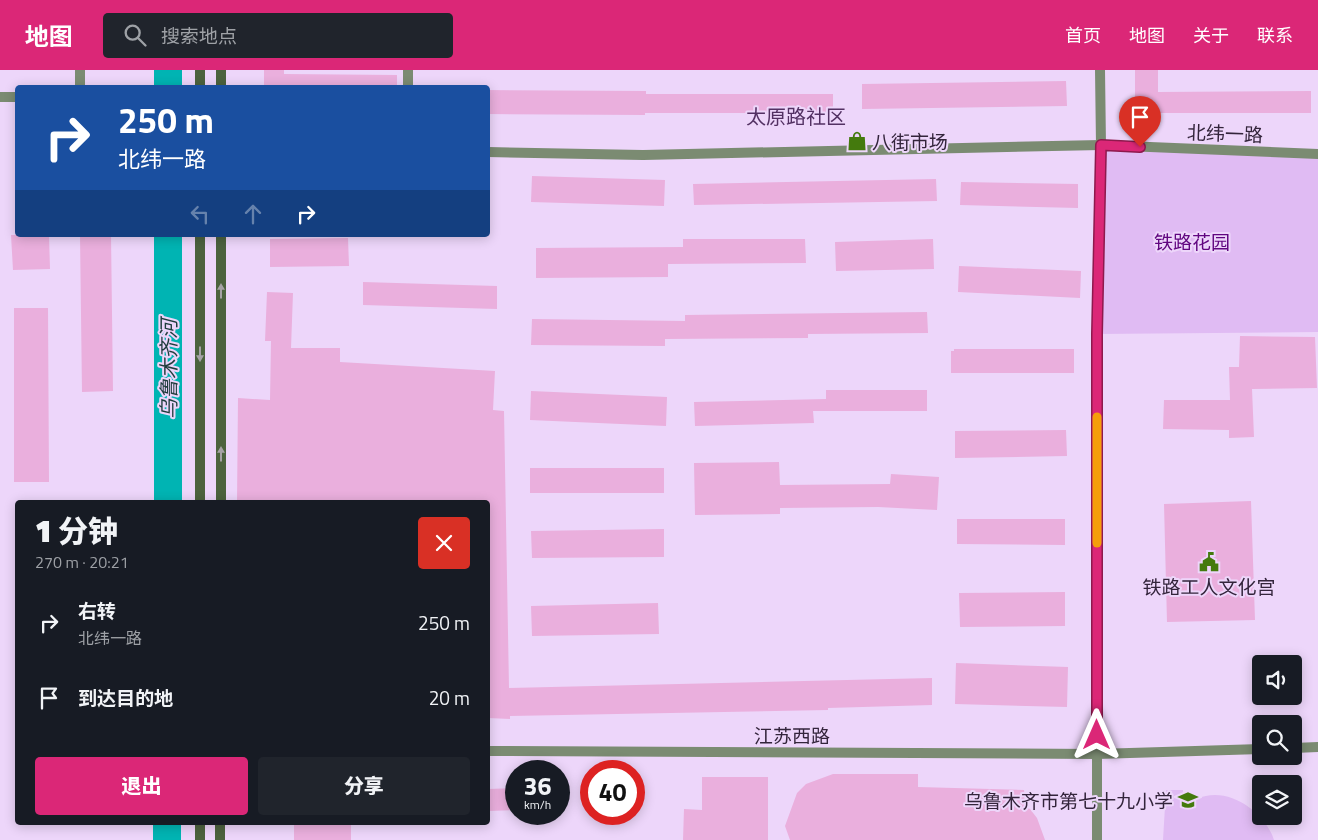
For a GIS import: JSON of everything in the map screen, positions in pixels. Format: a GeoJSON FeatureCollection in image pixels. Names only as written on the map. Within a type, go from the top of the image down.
{"type":"FeatureCollection","features":[{"type":"Feature","properties":{"kind":"main road"},"geometry":{"type":"LineString","coordinates":[[200,70],[200,85]]}},
{"type":"Feature","properties":{"kind":"main road"},"geometry":{"type":"LineString","coordinates":[[221,70],[221,85]]}},
{"type":"Feature","properties":{"kind":"main road"},"geometry":{"type":"LineString","coordinates":[[200,237],[200,500]]}},
{"type":"Feature","properties":{"kind":"main road"},"geometry":{"type":"LineString","coordinates":[[221,237],[221,500]]}},
{"type":"Feature","properties":{"kind":"main road"},"geometry":{"type":"LineString","coordinates":[[200,825],[200,840]]}},
{"type":"Feature","properties":{"kind":"main road"},"geometry":{"type":"LineString","coordinates":[[220,825],[220,840]]}},
{"type":"Feature","properties":{"kind":"street"},"geometry":{"type":"LineString","coordinates":[[80,70],[80,85]]}},
{"type":"Feature","properties":{"kind":"street"},"geometry":{"type":"LineString","coordinates":[[408,70],[408,85]]}},
{"type":"Feature","properties":{"kind":"street"},"geometry":{"type":"LineString","coordinates":[[1097,840],[1097,334],[1101,145],[1100,70]]}},
{"type":"Feature","properties":{"kind":"street"},"geometry":{"type":"LineString","coordinates":[[0,97],[15,97]]}},
{"type":"Feature","properties":{"kind":"street","name":"北纬一路"},"geometry":{"type":"LineString","coordinates":[[490,152],[643,155],[1101,145],[1318,154]]}},
{"type":"Feature","properties":{"kind":"street"},"geometry":{"type":"LineString","coordinates":[[1302,748],[1318,747]]}},
{"type":"Feature","properties":{"kind":"street","name":"江苏西路"},"geometry":{"type":"LineString","coordinates":[[490,751],[1097,754],[1252,749]]}},
{"type":"Feature","properties":{"kind":"green space","name":"铁路花园"},"geometry":{"type":"Polygon","coordinates":[[[1101,145],[1318,154],[1318,332],[1097,334],[1101,145]]]}},
{"type":"Feature","properties":{"kind":"green space"},"geometry":{"type":"Polygon","coordinates":[[[1166,790],[1183,790],[1183,808],[1194,800],[1215,795],[1224,796],[1243,803],[1252,810],[1252,825],[1266,825],[1274,840],[1163,840],[1166,790]]]}},
{"type":"Feature","properties":{"kind":"building"},"geometry":{"type":"Polygon","coordinates":[[[264,70],[284,70],[284,74],[397,75],[397,85],[264,85],[264,70]]]}},
{"type":"Feature","properties":{"kind":"building"},"geometry":{"type":"Polygon","coordinates":[[[1135,70],[1158,70],[1158,92],[1311,91],[1311,113],[1135,113],[1135,70]]]}},
{"type":"Feature","properties":{"kind":"building"},"geometry":{"type":"Polygon","coordinates":[[[1066,81],[1067,106],[862,109],[862,84],[1066,81]]]}},
{"type":"Feature","properties":{"kind":"building"},"geometry":{"type":"Polygon","coordinates":[[[490,90],[646,91],[646,94],[833,94],[833,113],[645,113],[645,115],[490,114],[490,90]]]}},
{"type":"Feature","properties":{"kind":"building"},"geometry":{"type":"Polygon","coordinates":[[[532,176],[665,180],[664,206],[531,202],[532,176]]]}},
{"type":"Feature","properties":{"kind":"building"},"geometry":{"type":"Polygon","coordinates":[[[936,179],[937,201],[694,205],[693,184],[936,179]]]}},
{"type":"Feature","properties":{"kind":"building"},"geometry":{"type":"Polygon","coordinates":[[[961,182],[1078,184],[1078,208],[960,205],[961,182]]]}},
{"type":"Feature","properties":{"kind":"building"},"geometry":{"type":"Polygon","coordinates":[[[11,235],[15,235],[15,237],[49,237],[50,269],[13,270],[11,235]]]}},
{"type":"Feature","properties":{"kind":"building"},"geometry":{"type":"Polygon","coordinates":[[[80,237],[111,237],[113,391],[82,392],[80,237]]]}},
{"type":"Feature","properties":{"kind":"building"},"geometry":{"type":"Polygon","coordinates":[[[348,238],[349,266],[270,267],[270,239],[348,238]]]}},
{"type":"Feature","properties":{"kind":"building"},"geometry":{"type":"Polygon","coordinates":[[[683,239],[805,239],[806,263],[668,264],[668,277],[536,278],[536,248],[683,247],[683,239]]]}},
{"type":"Feature","properties":{"kind":"building"},"geometry":{"type":"Polygon","coordinates":[[[933,239],[934,269],[836,271],[835,242],[933,239]]]}},
{"type":"Feature","properties":{"kind":"building"},"geometry":{"type":"Polygon","coordinates":[[[959,266],[1081,271],[1080,298],[958,292],[959,266]]]}},
{"type":"Feature","properties":{"kind":"building"},"geometry":{"type":"Polygon","coordinates":[[[363,282],[497,286],[497,309],[363,305],[363,282]]]}},
{"type":"Feature","properties":{"kind":"building"},"geometry":{"type":"Polygon","coordinates":[[[267,292],[293,293],[291,348],[340,348],[340,362],[495,371],[493,410],[504,411],[509,688],[932,678],[932,705],[828,708],[828,710],[510,716],[510,719],[490,718],[490,500],[237,500],[238,398],[270,400],[271,341],[265,341],[267,292]]]}},
{"type":"Feature","properties":{"kind":"building"},"geometry":{"type":"Polygon","coordinates":[[[14,308],[48,308],[49,482],[14,482],[14,308]]]}},
{"type":"Feature","properties":{"kind":"building"},"geometry":{"type":"Polygon","coordinates":[[[927,312],[928,333],[808,334],[808,338],[665,339],[665,346],[531,345],[532,319],[685,321],[685,315],[927,312]]]}},
{"type":"Feature","properties":{"kind":"building"},"geometry":{"type":"Polygon","coordinates":[[[1240,336],[1315,337],[1317,388],[1252,389],[1254,437],[1229,438],[1229,430],[1163,429],[1164,400],[1230,400],[1229,367],[1239,367],[1240,336]]]}},
{"type":"Feature","properties":{"kind":"building"},"geometry":{"type":"Polygon","coordinates":[[[954,349],[1074,349],[1074,373],[951,373],[951,351],[954,351],[954,349]]]}},
{"type":"Feature","properties":{"kind":"building"},"geometry":{"type":"Polygon","coordinates":[[[826,390],[927,390],[927,411],[813,411],[814,423],[695,426],[694,402],[826,399],[826,390]]]}},
{"type":"Feature","properties":{"kind":"building"},"geometry":{"type":"Polygon","coordinates":[[[531,391],[667,397],[666,426],[530,420],[531,391]]]}},
{"type":"Feature","properties":{"kind":"building"},"geometry":{"type":"Polygon","coordinates":[[[1066,430],[1067,456],[955,458],[955,431],[1066,430]]]}},
{"type":"Feature","properties":{"kind":"building"},"geometry":{"type":"Polygon","coordinates":[[[779,462],[780,485],[890,484],[891,474],[939,477],[937,510],[878,507],[780,508],[780,514],[695,515],[694,463],[779,462]]]}},
{"type":"Feature","properties":{"kind":"building"},"geometry":{"type":"Polygon","coordinates":[[[530,468],[664,468],[664,493],[530,493],[530,468]]]}},
{"type":"Feature","properties":{"kind":"building","name":"铁路工人文化宫"},"geometry":{"type":"Polygon","coordinates":[[[1251,501],[1255,620],[1167,622],[1164,504],[1251,501]]]}},
{"type":"Feature","properties":{"kind":"building"},"geometry":{"type":"Polygon","coordinates":[[[957,519],[1065,519],[1065,545],[957,544],[957,519]]]}},
{"type":"Feature","properties":{"kind":"building"},"geometry":{"type":"Polygon","coordinates":[[[664,529],[664,557],[532,558],[531,531],[664,529]]]}},
{"type":"Feature","properties":{"kind":"building"},"geometry":{"type":"Polygon","coordinates":[[[1065,592],[1065,626],[960,627],[959,593],[1065,592]]]}},
{"type":"Feature","properties":{"kind":"building"},"geometry":{"type":"Polygon","coordinates":[[[658,603],[659,634],[532,636],[531,606],[658,603]]]}},
{"type":"Feature","properties":{"kind":"building"},"geometry":{"type":"Polygon","coordinates":[[[956,663],[1068,667],[1067,707],[955,704],[956,663]]]}},
{"type":"Feature","properties":{"kind":"building"},"geometry":{"type":"Polygon","coordinates":[[[833,774],[918,774],[918,787],[1024,790],[1025,807],[1030,809],[1037,818],[1045,840],[790,840],[785,826],[797,793],[806,784],[833,774]]]}},
{"type":"Feature","properties":{"kind":"building"},"geometry":{"type":"Polygon","coordinates":[[[702,777],[768,777],[768,840],[683,840],[684,809],[702,810],[702,777]]]}},
{"type":"Feature","properties":{"kind":"building"},"geometry":{"type":"Polygon","coordinates":[[[505,788],[505,810],[490,811],[490,789],[505,788]]]}},
{"type":"Feature","properties":{"kind":"building"},"geometry":{"type":"Polygon","coordinates":[[[294,825],[351,825],[351,840],[294,840],[294,825]]]}},
{"type":"Feature","properties":{"kind":"waterway","name":"乌鲁木齐河"},"geometry":{"type":"LineString","coordinates":[[168,70],[168,85]]}},
{"type":"Feature","properties":{"kind":"waterway","name":"乌鲁木齐河"},"geometry":{"type":"LineString","coordinates":[[168,237],[168,500]]}},
{"type":"Feature","properties":{"kind":"waterway","name":"乌鲁木齐河"},"geometry":{"type":"LineString","coordinates":[[167,825],[167,840]]}},
{"type":"Feature","properties":{"kind":"slow traffic"},"geometry":{"type":"LineString","coordinates":[[1097,417],[1097,543]]}},
{"type":"Feature","properties":{"kind":"place","name":"八街市场"},"geometry":{"type":"Point","coordinates":[857,141]}},
{"type":"Feature","properties":{"kind":"place","name":"铁路工人文化宫"},"geometry":{"type":"Point","coordinates":[1209,562]}},
{"type":"Feature","properties":{"kind":"place","name":"乌鲁木齐市第七十九小学"},"geometry":{"type":"Point","coordinates":[1188,800]}},
{"type":"Feature","properties":{"kind":"district","name":"太原路社区"},"geometry":{"type":"Point","coordinates":[796,116]}},
{"type":"Feature","properties":{"kind":"route"},"geometry":{"type":"LineString","coordinates":[[1097,735],[1097,334],[1101,145],[1140,147]]}}]}
